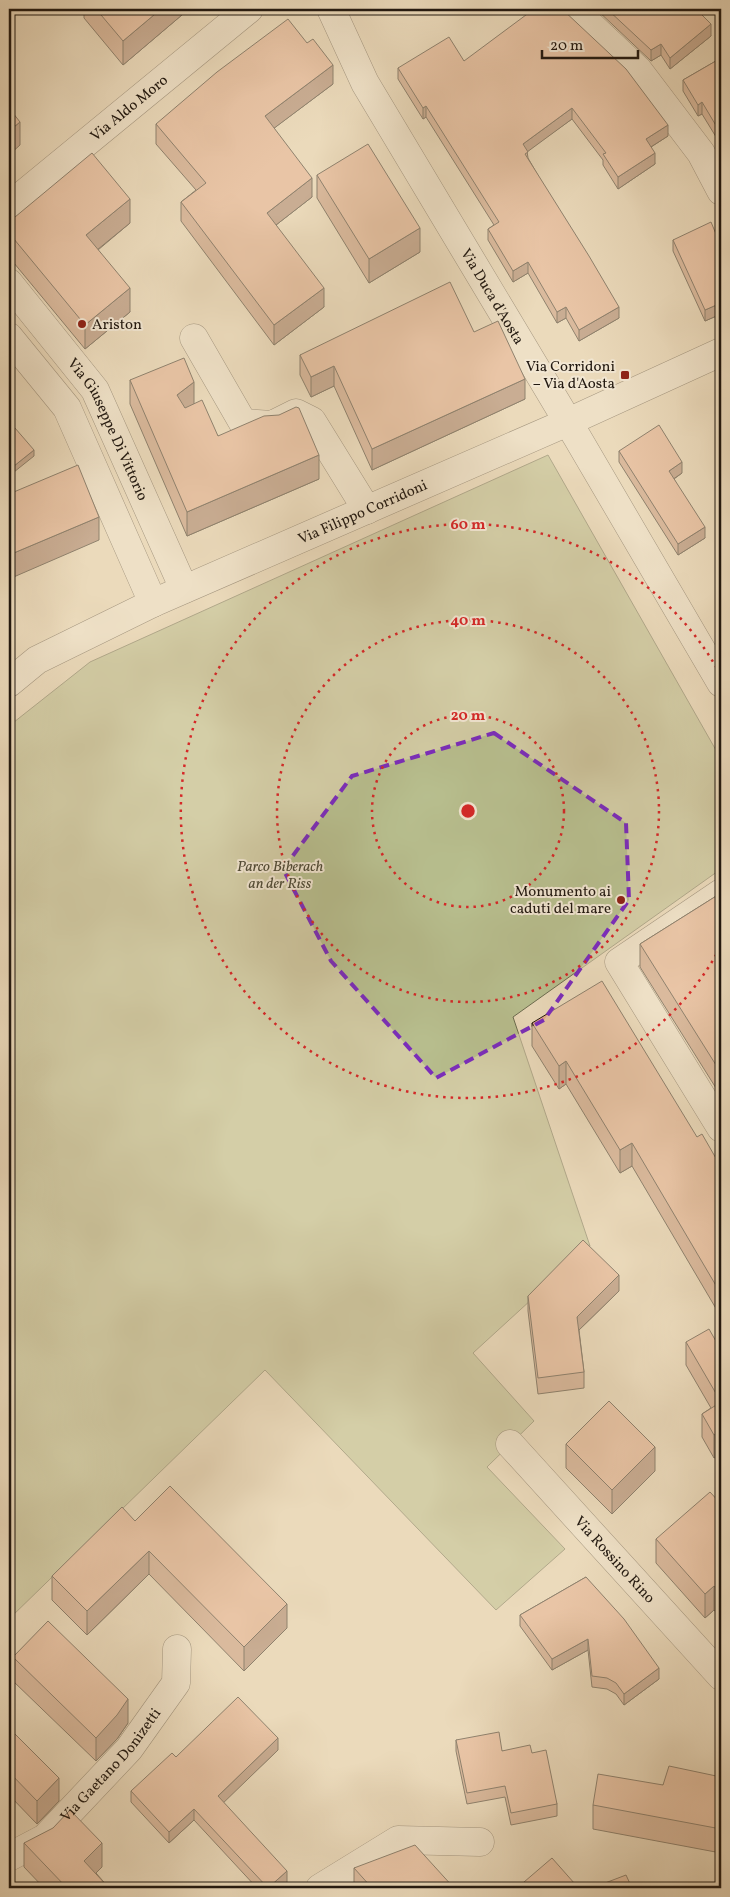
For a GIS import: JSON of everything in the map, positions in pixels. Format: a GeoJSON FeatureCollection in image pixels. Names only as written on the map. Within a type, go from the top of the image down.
{"type":"FeatureCollection","features":[{"type":"Feature","properties":{"kind":"street","name":"Via Aldo Moro"},"geometry":{"type":"LineString","coordinates":[[9,206],[249,9]]}},
{"type":"Feature","properties":{"kind":"street","name":"Via Duca d'Aosta"},"geometry":{"type":"LineString","coordinates":[[331,9],[365,83],[568,422],[721,683]]}},
{"type":"Feature","properties":{"kind":"street"},"geometry":{"type":"LineString","coordinates":[[573,9],[638,70],[701,153],[721,191]]}},
{"type":"Feature","properties":{"kind":"street","name":"Via Giuseppe Di Vittorio"},"geometry":{"type":"LineString","coordinates":[[9,283],[95,390],[184,589]]}},
{"type":"Feature","properties":{"kind":"street","name":"Via Giuseppe Di Vittorio"},"geometry":{"type":"LineString","coordinates":[[9,336],[67,408],[153,603]]}},
{"type":"Feature","properties":{"kind":"street"},"geometry":{"type":"LineString","coordinates":[[194,338],[243,423],[272,426],[296,413],[312,421],[368,510]]}},
{"type":"Feature","properties":{"kind":"street","name":"Via Filippo Corridoni"},"geometry":{"type":"LineString","coordinates":[[9,683],[37,660],[153,603],[568,422],[721,352]]}},
{"type":"Feature","properties":{"kind":"street"},"geometry":{"type":"LineString","coordinates":[[721,892],[619,962],[721,1128]]}},
{"type":"Feature","properties":{"kind":"street","name":"Via Rossino Rino"},"geometry":{"type":"LineString","coordinates":[[510,1444],[721,1676]]}},
{"type":"Feature","properties":{"kind":"street","name":"Via Gaetano Donizetti"},"geometry":{"type":"LineString","coordinates":[[9,1857],[46,1838],[129,1749],[176,1683],[177,1649]]}},
{"type":"Feature","properties":{"kind":"street"},"geometry":{"type":"LineString","coordinates":[[320,1888],[398,1840],[480,1842]]}},
{"type":"Feature","properties":{"kind":"highlighted area"},"geometry":{"type":"Polygon","coordinates":[[[494,733],[626,823],[629,900],[544,1020],[436,1078],[331,961],[283,869],[352,776],[494,733]]]}},
{"type":"Feature","properties":{"kind":"green space","name":"Parco Biberach an der Riss"},"geometry":{"type":"Polygon","coordinates":[[[548,455],[721,759],[721,869],[513,1017],[590,1246],[473,1353],[534,1421],[487,1467],[565,1549],[496,1610],[265,1370],[9,1619],[9,726],[90,662],[548,455]]]}},
{"type":"Feature","properties":{"kind":"building"},"geometry":{"type":"Polygon","coordinates":[[[96,9],[161,9],[123,41],[96,9]]]}},
{"type":"Feature","properties":{"kind":"building"},"geometry":{"type":"Polygon","coordinates":[[[534,9],[562,9],[626,69],[668,125],[646,139],[655,153],[618,177],[603,154],[606,153],[572,108],[523,144],[528,152],[525,154],[619,307],[579,330],[566,307],[557,312],[528,262],[513,271],[488,229],[499,222],[426,106],[423,108],[398,68],[449,37],[464,61],[534,9]]]}},
{"type":"Feature","properties":{"kind":"building"},"geometry":{"type":"Polygon","coordinates":[[[607,9],[696,9],[711,24],[670,58],[661,44],[651,50],[607,9]]]}},
{"type":"Feature","properties":{"kind":"building"},"geometry":{"type":"Polygon","coordinates":[[[288,19],[307,43],[313,39],[333,65],[265,116],[312,178],[267,213],[324,288],[274,325],[181,202],[206,183],[156,124],[217,72],[288,19]]]}},
{"type":"Feature","properties":{"kind":"building"},"geometry":{"type":"Polygon","coordinates":[[[721,58],[721,134],[702,102],[698,105],[683,80],[721,58]]]}},
{"type":"Feature","properties":{"kind":"building"},"geometry":{"type":"Polygon","coordinates":[[[9,108],[20,122],[9,131],[9,108]]]}},
{"type":"Feature","properties":{"kind":"building"},"geometry":{"type":"Polygon","coordinates":[[[368,144],[420,228],[369,259],[317,175],[368,144]]]}},
{"type":"Feature","properties":{"kind":"building"},"geometry":{"type":"Polygon","coordinates":[[[92,153],[130,199],[86,235],[130,288],[85,325],[9,233],[9,222],[92,153]]]}},
{"type":"Feature","properties":{"kind":"building"},"geometry":{"type":"Polygon","coordinates":[[[711,222],[716,234],[721,231],[721,303],[705,310],[673,240],[711,222]]]}},
{"type":"Feature","properties":{"kind":"building"},"geometry":{"type":"Polygon","coordinates":[[[450,282],[474,332],[498,321],[525,379],[372,449],[334,366],[311,377],[300,355],[450,282]]]}},
{"type":"Feature","properties":{"kind":"building"},"geometry":{"type":"Polygon","coordinates":[[[184,358],[194,382],[177,395],[185,408],[202,400],[218,436],[264,416],[279,415],[296,407],[299,408],[319,455],[187,512],[130,380],[184,358]]]}},
{"type":"Feature","properties":{"kind":"building"},"geometry":{"type":"Polygon","coordinates":[[[659,425],[682,462],[669,471],[705,527],[678,544],[619,451],[659,425]]]}},
{"type":"Feature","properties":{"kind":"building"},"geometry":{"type":"Polygon","coordinates":[[[15,428],[34,450],[9,470],[9,434],[15,428]]]}},
{"type":"Feature","properties":{"kind":"building"},"geometry":{"type":"Polygon","coordinates":[[[78,465],[99,517],[9,555],[9,494],[78,465]]]}},
{"type":"Feature","properties":{"kind":"building"},"geometry":{"type":"Polygon","coordinates":[[[721,893],[721,1073],[640,944],[721,893]]]}},
{"type":"Feature","properties":{"kind":"building"},"geometry":{"type":"Polygon","coordinates":[[[602,981],[697,1137],[702,1134],[721,1167],[721,1294],[632,1143],[620,1150],[566,1061],[559,1066],[532,1023],[602,981]]]}},
{"type":"Feature","properties":{"kind":"building"},"geometry":{"type":"Polygon","coordinates":[[[583,1240],[619,1275],[577,1317],[584,1372],[538,1378],[528,1296],[583,1240]]]}},
{"type":"Feature","properties":{"kind":"building"},"geometry":{"type":"Polygon","coordinates":[[[709,1329],[721,1350],[721,1402],[686,1342],[709,1329]]]}},
{"type":"Feature","properties":{"kind":"building"},"geometry":{"type":"Polygon","coordinates":[[[609,1401],[655,1447],[612,1490],[566,1444],[609,1401]]]}},
{"type":"Feature","properties":{"kind":"building"},"geometry":{"type":"Polygon","coordinates":[[[721,1402],[721,1430],[714,1435],[702,1414],[721,1402]]]}},
{"type":"Feature","properties":{"kind":"building"},"geometry":{"type":"Polygon","coordinates":[[[170,1486],[287,1604],[244,1647],[149,1551],[87,1611],[52,1576],[122,1507],[135,1521],[170,1486]]]}},
{"type":"Feature","properties":{"kind":"building"},"geometry":{"type":"Polygon","coordinates":[[[710,1492],[721,1504],[721,1594],[714,1586],[705,1594],[656,1539],[710,1492]]]}},
{"type":"Feature","properties":{"kind":"building"},"geometry":{"type":"Polygon","coordinates":[[[586,1577],[624,1619],[659,1668],[624,1694],[616,1683],[607,1678],[592,1676],[588,1639],[552,1659],[520,1615],[586,1577]]]}},
{"type":"Feature","properties":{"kind":"building"},"geometry":{"type":"Polygon","coordinates":[[[48,1621],[128,1699],[117,1715],[96,1738],[13,1657],[48,1621]]]}},
{"type":"Feature","properties":{"kind":"building"},"geometry":{"type":"Polygon","coordinates":[[[238,1697],[278,1738],[218,1796],[287,1871],[268,1888],[194,1809],[169,1832],[131,1791],[172,1753],[176,1757],[238,1697]]]}},
{"type":"Feature","properties":{"kind":"building"},"geometry":{"type":"Polygon","coordinates":[[[9,1728],[59,1778],[37,1801],[9,1772],[9,1728]]]}},
{"type":"Feature","properties":{"kind":"building"},"geometry":{"type":"Polygon","coordinates":[[[499,1732],[502,1751],[530,1745],[532,1753],[546,1750],[557,1804],[511,1813],[505,1786],[467,1793],[456,1740],[499,1732]]]}},
{"type":"Feature","properties":{"kind":"building"},"geometry":{"type":"Polygon","coordinates":[[[669,1766],[721,1777],[721,1829],[593,1805],[598,1774],[663,1785],[669,1766]]]}},
{"type":"Feature","properties":{"kind":"building"},"geometry":{"type":"Polygon","coordinates":[[[70,1810],[102,1843],[84,1861],[109,1888],[67,1888],[24,1843],[53,1828],[70,1810]]]}},
{"type":"Feature","properties":{"kind":"building"},"geometry":{"type":"Polygon","coordinates":[[[415,1845],[454,1888],[372,1888],[354,1868],[415,1845]]]}},
{"type":"Feature","properties":{"kind":"building"},"geometry":{"type":"Polygon","coordinates":[[[552,1858],[575,1884],[576,1888],[517,1888],[552,1858]]]}},
{"type":"Feature","properties":{"kind":"building"},"geometry":{"type":"Polygon","coordinates":[[[626,1875],[632,1888],[592,1888],[626,1875]]]}},
{"type":"Feature","properties":{"kind":"place","name":"Ariston"},"geometry":{"type":"Point","coordinates":[82,324]}},
{"type":"Feature","properties":{"kind":"place","name":"Via Corridoni – Via d'Aosta"},"geometry":{"type":"Point","coordinates":[625,375]}},
{"type":"Feature","properties":{"kind":"place","name":"Monumento ai caduti del mare"},"geometry":{"type":"Point","coordinates":[621,900]}}]}
